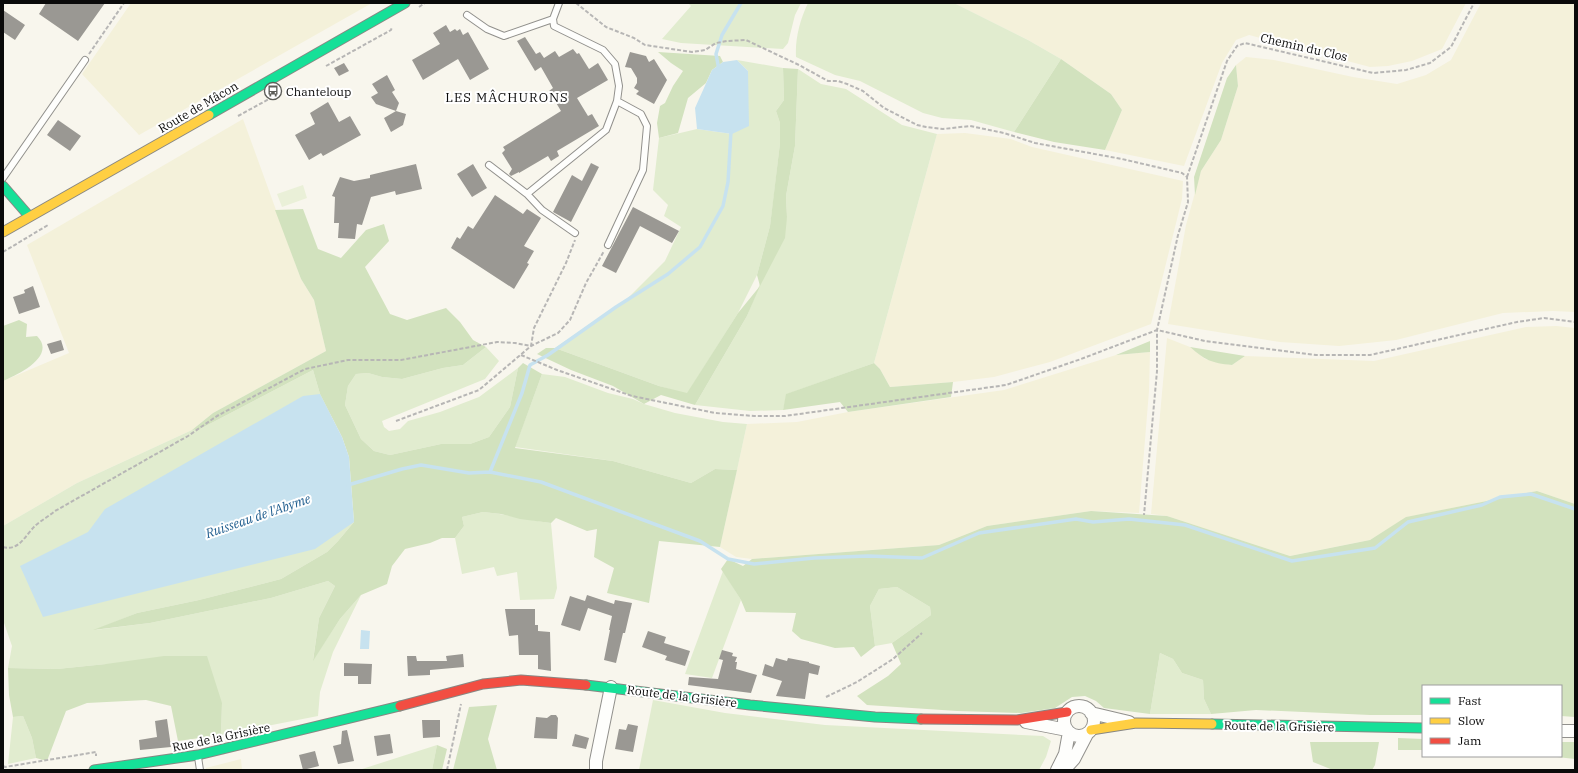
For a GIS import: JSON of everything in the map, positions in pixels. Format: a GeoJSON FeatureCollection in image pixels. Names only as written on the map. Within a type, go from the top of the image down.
{"type":"FeatureCollection","features":[{"type":"Feature","properties":{"kind":"street","name":"Route de Mâcon"},"geometry":{"type":"LineString","coordinates":[[3,232],[405,3]]}},
{"type":"Feature","properties":{"kind":"street"},"geometry":{"type":"LineString","coordinates":[[3,186],[29,216]]}},
{"type":"Feature","properties":{"kind":"street","name":"Route de la Grisière"},"geometry":{"type":"LineString","coordinates":[[351,719],[483,684],[521,680],[611,687],[750,705],[875,717],[939,720],[1018,720],[1067,712],[1077,707],[1088,709],[1091,713],[1136,723],[1422,728]]}},
{"type":"Feature","properties":{"kind":"street"},"geometry":{"type":"LineString","coordinates":[[596,770],[596,761],[611,687]]}},
{"type":"Feature","properties":{"kind":"street"},"geometry":{"type":"LineString","coordinates":[[1058,770],[1065,754],[1068,731],[1064,721],[1067,712]]}},
{"type":"Feature","properties":{"kind":"street"},"geometry":{"type":"LineString","coordinates":[[1064,770],[1074,759],[1094,722],[1091,713]]}},
{"type":"Feature","properties":{"kind":"street","name":"Rue de la Grisière"},"geometry":{"type":"LineString","coordinates":[[94,770],[198,755],[351,719]]}},
{"type":"Feature","properties":{"kind":"street","name":"Route de la Grisière"},"geometry":{"type":"LineString","coordinates":[[1018,720],[1068,731],[1077,736],[1089,732],[1136,723]]}},
{"type":"Feature","properties":{"kind":"street"},"geometry":{"type":"LineString","coordinates":[[1562,731],[1575,731]]}},
{"type":"Feature","properties":{"kind":"lane"},"geometry":{"type":"LineString","coordinates":[[527,194],[606,130],[617,100],[619,86],[615,64],[603,50],[554,26],[553,19],[559,3]]}},
{"type":"Feature","properties":{"kind":"lane"},"geometry":{"type":"LineString","coordinates":[[467,15],[486,29],[504,36],[553,19]]}},
{"type":"Feature","properties":{"kind":"lane"},"geometry":{"type":"LineString","coordinates":[[3,178],[85,60]]}},
{"type":"Feature","properties":{"kind":"lane"},"geometry":{"type":"LineString","coordinates":[[608,244],[643,170],[646,126],[641,114],[617,100]]}},
{"type":"Feature","properties":{"kind":"lane"},"geometry":{"type":"LineString","coordinates":[[489,165],[527,194],[542,210],[575,233]]}},
{"type":"Feature","properties":{"kind":"lane"},"geometry":{"type":"LineString","coordinates":[[198,755],[200,770]]}},
{"type":"Feature","properties":{"kind":"path"},"geometry":{"type":"LineString","coordinates":[[85,60],[124,3]]}},
{"type":"Feature","properties":{"kind":"path"},"geometry":{"type":"LineString","coordinates":[[576,3],[606,27],[634,38],[645,45],[692,52],[705,50],[716,43],[746,40],[799,65],[828,82],[838,81],[863,91],[884,108],[917,125],[943,129],[970,126],[1004,133],[1035,143],[1122,159],[1182,173],[1187,177],[1188,202],[1178,235],[1157,330],[1157,371],[1144,516]]}},
{"type":"Feature","properties":{"kind":"path","name":"Chemin du Clos"},"geometry":{"type":"LineString","coordinates":[[1187,177],[1227,61],[1237,46],[1246,43],[1373,73],[1406,70],[1430,63],[1451,46],[1474,3]]}},
{"type":"Feature","properties":{"kind":"path"},"geometry":{"type":"LineString","coordinates":[[531,346],[534,328],[566,263],[575,241],[575,233]]}},
{"type":"Feature","properties":{"kind":"path"},"geometry":{"type":"LineString","coordinates":[[396,421],[479,390],[531,346],[558,333],[570,320],[586,283],[608,244]]}},
{"type":"Feature","properties":{"kind":"path"},"geometry":{"type":"LineString","coordinates":[[521,355],[557,370],[632,396],[715,413],[754,416],[785,416],[1006,385],[1081,359],[1157,330],[1205,341],[1308,354],[1370,356],[1517,322],[1544,318],[1575,322]]}},
{"type":"Feature","properties":{"kind":"path"},"geometry":{"type":"LineString","coordinates":[[3,547],[8,549],[19,544],[36,525],[55,511],[188,436],[217,416],[306,369],[348,360],[401,360],[498,342],[531,346]]}},
{"type":"Feature","properties":{"kind":"path"},"geometry":{"type":"LineString","coordinates":[[822,698],[857,682],[893,659],[922,633]]}},
{"type":"Feature","properties":{"kind":"path"},"geometry":{"type":"LineString","coordinates":[[447,770],[465,689]]}},
{"type":"Feature","properties":{"kind":"path"},"geometry":{"type":"LineString","coordinates":[[3,766],[6,767],[96,752],[97,770]]}},
{"type":"Feature","properties":{"kind":"shaded area"},"geometry":{"type":"Polygon","coordinates":[[[131,3],[372,3],[139,135],[82,74],[131,3]]]}},
{"type":"Feature","properties":{"kind":"shaded area"},"geometry":{"type":"Polygon","coordinates":[[[954,3],[1466,3],[1442,49],[1412,61],[1388,66],[1370,67],[1249,35],[1236,40],[1222,63],[1184,166],[1105,150],[1122,110],[1111,94],[1061,59],[1028,40],[954,3]]]}},
{"type":"Feature","properties":{"kind":"shaded area"},"geometry":{"type":"Polygon","coordinates":[[[1481,3],[1575,3],[1575,312],[1553,311],[1503,313],[1396,340],[1339,346],[1280,342],[1168,324],[1186,225],[1201,171],[1221,140],[1238,86],[1236,65],[1246,57],[1274,60],[1353,77],[1397,84],[1426,75],[1451,60],[1481,3]]]}},
{"type":"Feature","properties":{"kind":"shaded area"},"geometry":{"type":"Polygon","coordinates":[[[243,119],[301,279],[314,300],[326,351],[213,413],[192,430],[77,483],[3,526],[3,381],[69,353],[27,245],[243,119]]]}},
{"type":"Feature","properties":{"kind":"shaded area"},"geometry":{"type":"Polygon","coordinates":[[[965,133],[1011,139],[1032,147],[1183,181],[1182,199],[1151,324],[1050,362],[994,377],[890,387],[880,369],[874,363],[937,134],[965,133]]]}},
{"type":"Feature","properties":{"kind":"shaded area"},"geometry":{"type":"Polygon","coordinates":[[[1556,326],[1575,328],[1575,504],[1537,491],[1407,517],[1370,540],[1290,556],[1167,516],[1151,514],[1167,338],[1190,347],[1205,359],[1232,365],[1245,356],[1374,361],[1526,327],[1556,326]]]}},
{"type":"Feature","properties":{"kind":"shaded area"},"geometry":{"type":"Polygon","coordinates":[[[1150,352],[1149,391],[1139,513],[1091,511],[987,526],[939,545],[752,559],[736,557],[720,547],[747,424],[797,422],[848,412],[1004,390],[1116,355],[1150,352]]]}},
{"type":"Feature","properties":{"kind":"shaded area"},"geometry":{"type":"Polygon","coordinates":[[[241,759],[242,770],[206,770],[206,768],[241,759]]]}},
{"type":"Feature","properties":{"kind":"green space"},"geometry":{"type":"Polygon","coordinates":[[[688,3],[801,3],[795,15],[788,43],[783,49],[681,43],[662,39],[691,6],[688,3]]]}},
{"type":"Feature","properties":{"kind":"green space"},"geometry":{"type":"Polygon","coordinates":[[[808,3],[954,3],[1028,40],[1061,59],[1014,132],[971,120],[942,118],[923,113],[860,81],[835,75],[796,57],[796,43],[799,29],[808,3]]]}},
{"type":"Feature","properties":{"kind":"green space"},"geometry":{"type":"Polygon","coordinates":[[[658,52],[720,56],[723,62],[712,70],[706,83],[688,98],[678,133],[659,138],[657,123],[660,106],[665,103],[673,86],[683,71],[658,52]]]}},
{"type":"Feature","properties":{"kind":"green space"},"geometry":{"type":"Polygon","coordinates":[[[1061,59],[1111,94],[1122,110],[1105,150],[1054,142],[1014,132],[1061,59]]]}},
{"type":"Feature","properties":{"kind":"green space"},"geometry":{"type":"Polygon","coordinates":[[[737,60],[783,68],[784,100],[776,111],[780,123],[780,143],[770,226],[757,275],[738,313],[687,394],[659,386],[555,348],[628,298],[665,261],[681,227],[664,216],[668,205],[653,190],[659,138],[697,129],[732,134],[748,71],[737,60]]]}},
{"type":"Feature","properties":{"kind":"green space"},"geometry":{"type":"Polygon","coordinates":[[[1236,65],[1238,86],[1221,140],[1201,171],[1195,195],[1194,177],[1227,78],[1236,65]]]}},
{"type":"Feature","properties":{"kind":"green space"},"geometry":{"type":"Polygon","coordinates":[[[783,68],[798,69],[795,146],[786,196],[787,217],[785,238],[760,286],[757,275],[770,226],[780,143],[780,123],[776,111],[784,100],[783,68]]]}},
{"type":"Feature","properties":{"kind":"green space"},"geometry":{"type":"Polygon","coordinates":[[[798,69],[821,84],[846,89],[902,125],[937,134],[874,363],[787,394],[783,410],[750,411],[695,405],[747,316],[787,217],[786,196],[795,146],[798,69]]]}},
{"type":"Feature","properties":{"kind":"green space"},"geometry":{"type":"Polygon","coordinates":[[[303,185],[307,198],[282,207],[277,194],[303,185]]]}},
{"type":"Feature","properties":{"kind":"green space"},"geometry":{"type":"Polygon","coordinates":[[[303,209],[318,249],[341,258],[366,230],[384,224],[389,241],[365,267],[390,314],[407,320],[446,308],[460,322],[473,340],[486,347],[463,365],[443,368],[402,379],[382,377],[368,373],[356,374],[348,386],[345,405],[361,439],[374,451],[390,455],[441,444],[470,444],[489,437],[510,407],[518,368],[523,363],[542,374],[515,448],[613,461],[691,483],[715,469],[737,470],[720,547],[659,541],[649,603],[607,593],[614,568],[594,557],[597,529],[587,531],[556,518],[551,523],[483,512],[462,517],[464,526],[455,538],[442,538],[430,543],[405,549],[392,566],[387,584],[361,595],[340,619],[313,661],[319,618],[335,586],[328,581],[271,598],[150,623],[93,630],[137,613],[199,600],[281,579],[327,552],[354,522],[349,457],[342,437],[320,394],[313,370],[200,429],[192,430],[213,413],[326,351],[314,300],[301,279],[275,210],[303,209]]]}},
{"type":"Feature","properties":{"kind":"green space"},"geometry":{"type":"Polygon","coordinates":[[[760,286],[747,316],[695,405],[661,395],[644,404],[613,386],[571,370],[537,354],[546,348],[555,348],[659,386],[687,393],[738,313],[760,286]]]}},
{"type":"Feature","properties":{"kind":"green space"},"geometry":{"type":"Polygon","coordinates":[[[19,320],[27,324],[26,337],[37,336],[42,343],[42,351],[33,364],[3,381],[3,326],[19,320]]]}},
{"type":"Feature","properties":{"kind":"green space"},"geometry":{"type":"Polygon","coordinates":[[[1150,341],[1150,352],[1116,355],[1150,341]]]}},
{"type":"Feature","properties":{"kind":"green space"},"geometry":{"type":"Polygon","coordinates":[[[486,347],[499,361],[485,379],[382,421],[384,427],[389,431],[400,429],[408,421],[440,412],[479,397],[518,368],[510,407],[489,437],[470,444],[441,444],[390,455],[374,451],[361,439],[345,405],[348,386],[356,374],[368,373],[382,377],[402,379],[443,368],[463,365],[486,347]]]}},
{"type":"Feature","properties":{"kind":"green space"},"geometry":{"type":"Polygon","coordinates":[[[1190,347],[1245,356],[1232,365],[1225,364],[1213,362],[1200,355],[1190,347]]]}},
{"type":"Feature","properties":{"kind":"green space"},"geometry":{"type":"Polygon","coordinates":[[[874,363],[880,369],[890,387],[953,382],[951,397],[848,412],[840,402],[783,410],[786,394],[874,363]]]}},
{"type":"Feature","properties":{"kind":"green space"},"geometry":{"type":"Polygon","coordinates":[[[313,370],[320,394],[330,413],[354,522],[327,552],[281,579],[199,600],[137,613],[95,630],[150,623],[271,598],[328,581],[335,586],[319,618],[313,660],[340,619],[361,595],[333,652],[320,692],[318,716],[221,735],[222,703],[106,664],[57,669],[8,668],[12,646],[3,620],[3,526],[77,483],[192,430],[200,429],[313,370]]]}},
{"type":"Feature","properties":{"kind":"green space"},"geometry":{"type":"Polygon","coordinates":[[[542,374],[565,377],[608,393],[633,399],[644,404],[675,413],[723,422],[747,424],[737,470],[715,469],[691,483],[613,461],[515,447],[542,374]]]}},
{"type":"Feature","properties":{"kind":"green space"},"geometry":{"type":"Polygon","coordinates":[[[1537,491],[1575,504],[1575,717],[1562,716],[1562,685],[1422,685],[1422,715],[1370,715],[1256,710],[1211,714],[1204,699],[1203,680],[1182,673],[1173,659],[1160,653],[1150,714],[1104,708],[1096,701],[1085,696],[1072,697],[1055,708],[1021,713],[957,711],[867,705],[857,696],[888,676],[901,664],[892,643],[931,615],[930,607],[897,587],[879,589],[870,606],[875,646],[861,657],[854,647],[835,648],[801,639],[792,631],[796,613],[746,612],[741,600],[721,569],[728,559],[743,566],[752,559],[939,545],[987,526],[1091,511],[1167,516],[1290,556],[1370,540],[1406,517],[1537,491]]]}},
{"type":"Feature","properties":{"kind":"green space"},"geometry":{"type":"Polygon","coordinates":[[[483,512],[551,523],[557,588],[554,599],[520,600],[517,572],[497,576],[494,567],[462,574],[455,538],[464,526],[462,517],[483,512]]]}},
{"type":"Feature","properties":{"kind":"green space"},"geometry":{"type":"Polygon","coordinates":[[[723,571],[741,600],[712,678],[685,674],[723,571]]]}},
{"type":"Feature","properties":{"kind":"green space"},"geometry":{"type":"Polygon","coordinates":[[[897,587],[930,607],[931,615],[892,643],[875,646],[870,606],[879,589],[897,587]]]}},
{"type":"Feature","properties":{"kind":"green space"},"geometry":{"type":"Polygon","coordinates":[[[1160,653],[1173,659],[1182,673],[1203,680],[1204,699],[1211,714],[1150,714],[1160,653]]]}},
{"type":"Feature","properties":{"kind":"green space"},"geometry":{"type":"Polygon","coordinates":[[[164,656],[207,656],[222,703],[221,735],[178,741],[171,706],[146,700],[87,703],[66,711],[47,761],[36,758],[32,738],[23,716],[13,717],[9,695],[8,668],[57,669],[164,656]]]}},
{"type":"Feature","properties":{"kind":"green space"},"geometry":{"type":"Polygon","coordinates":[[[653,700],[725,713],[825,725],[1043,736],[1051,741],[1046,757],[1039,770],[639,770],[653,700]]]}},
{"type":"Feature","properties":{"kind":"green space"},"geometry":{"type":"Polygon","coordinates":[[[497,705],[488,739],[497,770],[453,770],[469,707],[497,705]]]}},
{"type":"Feature","properties":{"kind":"green space"},"geometry":{"type":"Polygon","coordinates":[[[23,716],[32,738],[36,758],[8,764],[13,717],[23,716]]]}},
{"type":"Feature","properties":{"kind":"green space"},"geometry":{"type":"Polygon","coordinates":[[[1398,738],[1422,739],[1422,750],[1398,750],[1398,738]]]}},
{"type":"Feature","properties":{"kind":"green space"},"geometry":{"type":"Polygon","coordinates":[[[1310,742],[1379,742],[1375,765],[1372,770],[1333,770],[1313,762],[1310,742]]]}},
{"type":"Feature","properties":{"kind":"green space"},"geometry":{"type":"Polygon","coordinates":[[[1562,742],[1575,742],[1575,759],[1557,757],[1562,757],[1562,742]]]}},
{"type":"Feature","properties":{"kind":"green space"},"geometry":{"type":"Polygon","coordinates":[[[437,745],[432,770],[359,770],[437,745]]]}},
{"type":"Feature","properties":{"kind":"green space"},"geometry":{"type":"Polygon","coordinates":[[[437,745],[447,749],[442,770],[432,770],[437,745]]]}},
{"type":"Feature","properties":{"kind":"water"},"geometry":{"type":"Polygon","coordinates":[[[737,60],[748,71],[749,126],[732,134],[697,129],[695,108],[712,70],[723,62],[737,60]]]}},
{"type":"Feature","properties":{"kind":"water","name":"Ruisseau de l'Abyme"},"geometry":{"type":"Polygon","coordinates":[[[320,394],[342,437],[349,457],[354,522],[315,549],[43,617],[20,566],[88,532],[105,509],[303,396],[320,394]]]}},
{"type":"Feature","properties":{"kind":"water"},"geometry":{"type":"Polygon","coordinates":[[[361,630],[370,631],[369,649],[360,649],[361,630]]]}},
{"type":"Feature","properties":{"kind":"building"},"geometry":{"type":"Polygon","coordinates":[[[46,3],[105,3],[78,41],[39,14],[46,3]]]}},
{"type":"Feature","properties":{"kind":"building"},"geometry":{"type":"Polygon","coordinates":[[[3,10],[25,25],[15,40],[3,32],[3,10]]]}},
{"type":"Feature","properties":{"kind":"building"},"geometry":{"type":"Polygon","coordinates":[[[446,25],[450,32],[455,29],[457,31],[460,29],[463,35],[468,32],[489,69],[470,80],[458,59],[423,80],[412,60],[440,44],[433,33],[446,25]]]}},
{"type":"Feature","properties":{"kind":"building"},"geometry":{"type":"Polygon","coordinates":[[[525,37],[536,54],[540,52],[544,58],[555,51],[559,57],[573,49],[577,54],[579,53],[589,69],[598,63],[608,80],[577,98],[588,116],[592,114],[599,126],[557,151],[559,156],[551,161],[548,156],[511,176],[509,174],[512,169],[502,153],[505,150],[503,147],[561,111],[549,91],[553,88],[541,67],[535,71],[517,41],[525,37]]]}},
{"type":"Feature","properties":{"kind":"building"},"geometry":{"type":"Polygon","coordinates":[[[630,52],[646,56],[649,62],[654,59],[667,80],[654,104],[636,94],[639,91],[634,88],[637,83],[637,78],[631,68],[625,67],[630,52]]]}},
{"type":"Feature","properties":{"kind":"building"},"geometry":{"type":"Polygon","coordinates":[[[344,63],[349,71],[339,76],[334,68],[344,63]]]}},
{"type":"Feature","properties":{"kind":"building"},"geometry":{"type":"Polygon","coordinates":[[[387,75],[395,90],[392,92],[399,103],[396,111],[376,104],[371,97],[378,93],[372,84],[387,75]]]}},
{"type":"Feature","properties":{"kind":"building"},"geometry":{"type":"Polygon","coordinates":[[[328,102],[339,122],[350,116],[361,135],[323,156],[321,153],[309,160],[295,135],[315,124],[310,113],[328,102]]]}},
{"type":"Feature","properties":{"kind":"building"},"geometry":{"type":"Polygon","coordinates":[[[396,111],[406,114],[403,125],[391,132],[384,118],[396,111]]]}},
{"type":"Feature","properties":{"kind":"building"},"geometry":{"type":"Polygon","coordinates":[[[58,120],[81,136],[70,151],[47,135],[58,120]]]}},
{"type":"Feature","properties":{"kind":"building"},"geometry":{"type":"Polygon","coordinates":[[[591,163],[599,167],[571,222],[553,212],[572,175],[582,181],[591,163]]]}},
{"type":"Feature","properties":{"kind":"building"},"geometry":{"type":"Polygon","coordinates":[[[416,164],[422,189],[396,195],[395,191],[371,197],[362,225],[357,224],[355,239],[338,238],[339,223],[334,223],[335,197],[332,196],[340,177],[354,181],[370,178],[370,175],[416,164]]]}},
{"type":"Feature","properties":{"kind":"building"},"geometry":{"type":"Polygon","coordinates":[[[473,164],[487,188],[472,197],[457,174],[473,164]]]}},
{"type":"Feature","properties":{"kind":"building"},"geometry":{"type":"Polygon","coordinates":[[[495,195],[523,214],[527,209],[541,218],[524,246],[534,251],[527,263],[529,264],[514,289],[451,248],[457,237],[460,239],[468,226],[473,229],[495,195]]]}},
{"type":"Feature","properties":{"kind":"building"},"geometry":{"type":"Polygon","coordinates":[[[633,207],[679,231],[672,243],[640,226],[616,273],[602,266],[633,207]]]}},
{"type":"Feature","properties":{"kind":"building"},"geometry":{"type":"Polygon","coordinates":[[[33,286],[40,307],[19,314],[13,297],[25,293],[24,290],[33,286]]]}},
{"type":"Feature","properties":{"kind":"building"},"geometry":{"type":"Polygon","coordinates":[[[61,340],[64,350],[51,354],[47,344],[61,340]]]}},
{"type":"Feature","properties":{"kind":"building"},"geometry":{"type":"Polygon","coordinates":[[[587,595],[614,604],[615,600],[632,603],[616,663],[604,660],[612,616],[588,608],[580,631],[561,625],[570,596],[585,601],[587,595]]]}},
{"type":"Feature","properties":{"kind":"building"},"geometry":{"type":"Polygon","coordinates":[[[505,609],[535,609],[535,625],[538,625],[538,631],[550,632],[551,671],[538,669],[538,655],[519,655],[518,635],[509,636],[505,609]]]}},
{"type":"Feature","properties":{"kind":"building"},"geometry":{"type":"Polygon","coordinates":[[[648,631],[666,637],[664,643],[690,651],[685,666],[665,660],[667,656],[642,647],[648,631]]]}},
{"type":"Feature","properties":{"kind":"building"},"geometry":{"type":"Polygon","coordinates":[[[722,650],[733,653],[732,656],[737,657],[735,662],[737,662],[736,669],[757,675],[751,693],[688,685],[689,677],[718,679],[723,660],[719,659],[722,650]]]}},
{"type":"Feature","properties":{"kind":"building"},"geometry":{"type":"Polygon","coordinates":[[[463,654],[464,667],[430,670],[430,675],[408,676],[407,656],[416,656],[417,661],[447,661],[446,656],[463,654]]]}},
{"type":"Feature","properties":{"kind":"building"},"geometry":{"type":"Polygon","coordinates":[[[776,658],[787,661],[788,658],[809,662],[820,666],[818,675],[809,673],[805,699],[776,696],[782,681],[762,675],[765,664],[773,667],[776,658]]]}},
{"type":"Feature","properties":{"kind":"building"},"geometry":{"type":"Polygon","coordinates":[[[344,663],[372,664],[371,684],[358,684],[358,676],[344,676],[344,663]]]}},
{"type":"Feature","properties":{"kind":"building"},"geometry":{"type":"Polygon","coordinates":[[[551,715],[556,715],[558,718],[557,739],[534,738],[536,717],[547,718],[551,715]]]}},
{"type":"Feature","properties":{"kind":"building"},"geometry":{"type":"Polygon","coordinates":[[[167,719],[171,747],[140,750],[139,740],[157,737],[155,721],[167,719]]]}},
{"type":"Feature","properties":{"kind":"building"},"geometry":{"type":"Polygon","coordinates":[[[422,720],[440,720],[440,737],[423,738],[422,720]]]}},
{"type":"Feature","properties":{"kind":"building"},"geometry":{"type":"Polygon","coordinates":[[[628,724],[638,726],[633,752],[615,749],[619,729],[626,730],[628,724]]]}},
{"type":"Feature","properties":{"kind":"building"},"geometry":{"type":"Polygon","coordinates":[[[347,730],[354,761],[338,764],[333,746],[341,744],[342,731],[347,730]]]}},
{"type":"Feature","properties":{"kind":"building"},"geometry":{"type":"Polygon","coordinates":[[[390,734],[393,753],[377,756],[374,736],[390,734]]]}},
{"type":"Feature","properties":{"kind":"building"},"geometry":{"type":"Polygon","coordinates":[[[575,734],[589,738],[586,749],[572,746],[575,734]]]}},
{"type":"Feature","properties":{"kind":"building"},"geometry":{"type":"Polygon","coordinates":[[[315,751],[319,766],[303,770],[299,755],[315,751]]]}},
{"type":"Feature","properties":{"kind":"waterway"},"geometry":{"type":"LineString","coordinates":[[719,70],[716,54],[722,35],[741,3]]}},
{"type":"Feature","properties":{"kind":"waterway"},"geometry":{"type":"LineString","coordinates":[[490,472],[522,393],[530,365],[548,355],[616,307],[668,274],[700,247],[723,206],[728,182],[731,131]]}},
{"type":"Feature","properties":{"kind":"waterway"},"geometry":{"type":"LineString","coordinates":[[348,485],[421,465],[469,473],[490,472],[541,482],[700,541],[728,559],[754,564],[814,558],[868,556],[922,558],[979,533],[1076,519],[1093,522],[1129,519],[1185,525],[1292,561],[1375,548],[1408,522],[1482,505],[1500,497],[1531,494],[1575,509]]}},
{"type":"Feature","properties":{"kind":"traffic: fast"},"geometry":{"type":"LineString","coordinates":[[209,115],[405,3]]}},
{"type":"Feature","properties":{"kind":"traffic: fast"},"geometry":{"type":"LineString","coordinates":[[3,186],[29,216]]}},
{"type":"Feature","properties":{"kind":"traffic: fast"},"geometry":{"type":"LineString","coordinates":[[586,685],[750,705],[875,717],[921,719]]}},
{"type":"Feature","properties":{"kind":"traffic: fast"},"geometry":{"type":"LineString","coordinates":[[94,770],[198,755],[400,706]]}},
{"type":"Feature","properties":{"kind":"traffic: fast"},"geometry":{"type":"LineString","coordinates":[[1212,724],[1422,728]]}},
{"type":"Feature","properties":{"kind":"traffic: slow"},"geometry":{"type":"LineString","coordinates":[[3,232],[209,115]]}},
{"type":"Feature","properties":{"kind":"traffic: slow"},"geometry":{"type":"LineString","coordinates":[[1091,730],[1136,723],[1212,724]]}},
{"type":"Feature","properties":{"kind":"traffic: jam"},"geometry":{"type":"LineString","coordinates":[[400,706],[483,684],[521,680],[586,685]]}},
{"type":"Feature","properties":{"kind":"traffic: jam"},"geometry":{"type":"LineString","coordinates":[[921,719],[1017,720],[1067,712]]}},
{"type":"Feature","properties":{"kind":"place","name":"Chanteloup"},"geometry":{"type":"Point","coordinates":[273,91]}},
{"type":"Feature","properties":{"kind":"district","name":"LES MÂCHURONS"},"geometry":{"type":"Point","coordinates":[507,97]}}]}
